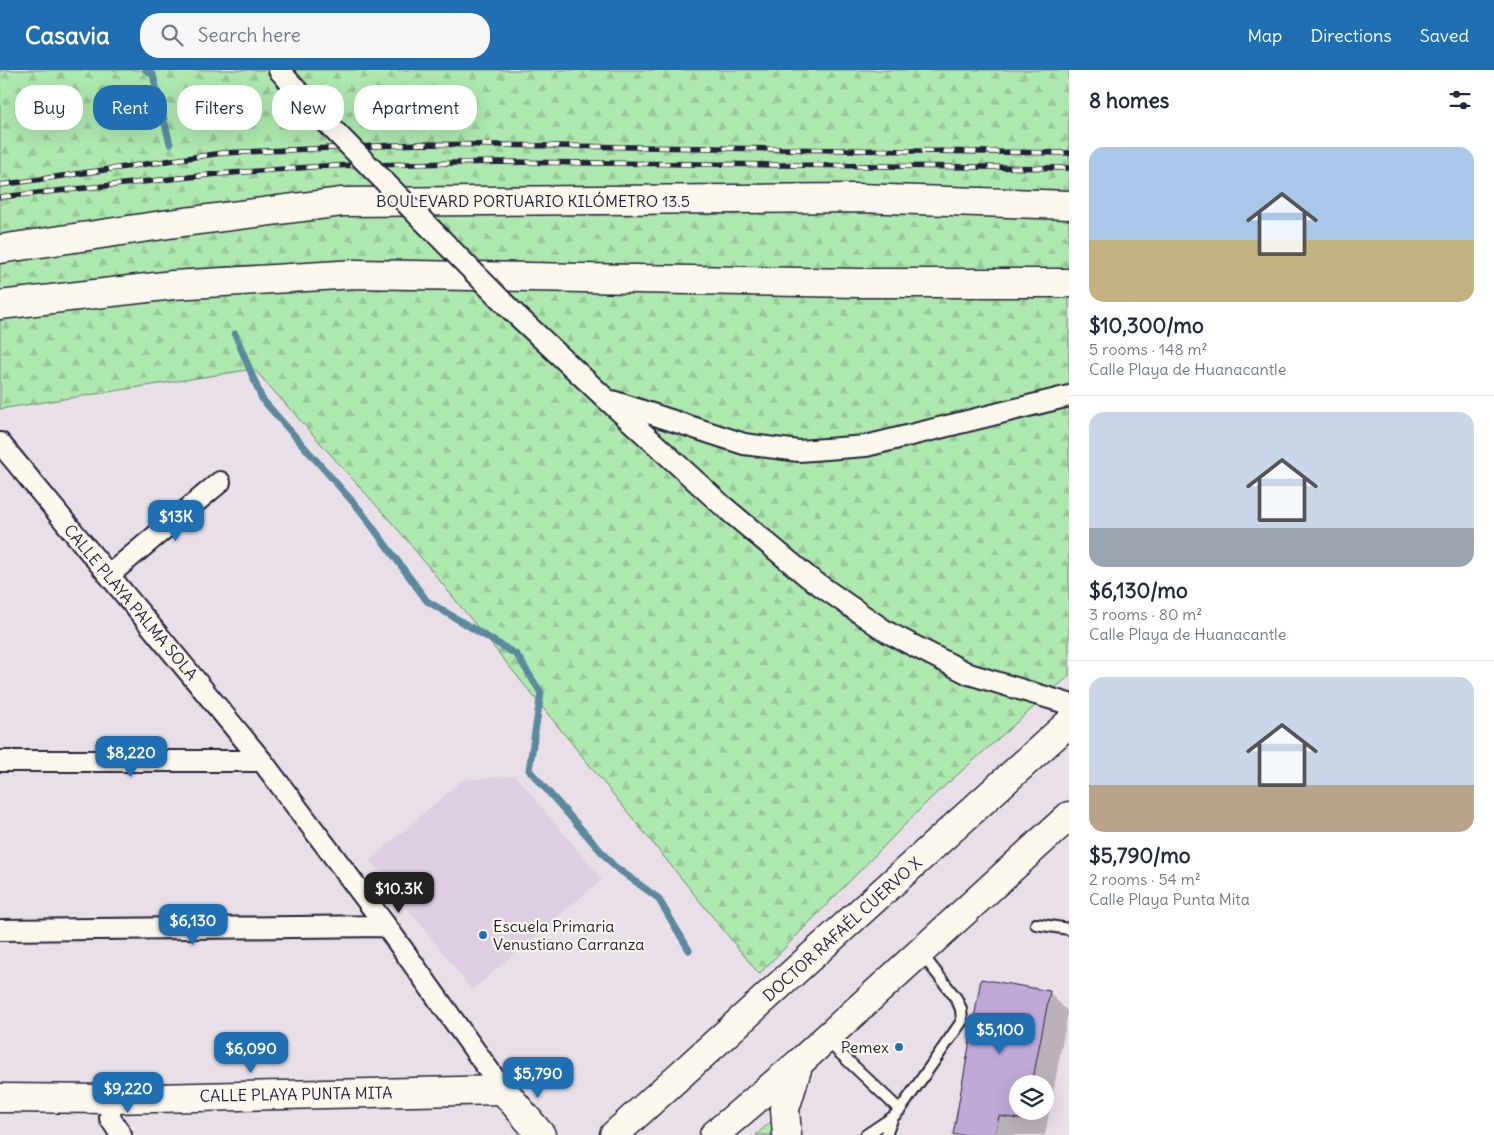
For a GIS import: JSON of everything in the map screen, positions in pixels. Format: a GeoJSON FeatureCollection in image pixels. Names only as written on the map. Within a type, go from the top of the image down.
{"type":"FeatureCollection","features":[{"type":"Feature","properties":{"kind":"main road","name":"BOULEVARD PORTUARIO KILÓMETRO 13.5"},"geometry":{"type":"LineString","coordinates":[[0,248],[342,202],[858,198],[1069,205]]}},
{"type":"Feature","properties":{"kind":"main road"},"geometry":{"type":"LineString","coordinates":[[0,305],[173,285],[356,274],[859,284],[1069,283]]}},
{"type":"Feature","properties":{"kind":"main road","name":"DOCTOR RAFAÉL CUERVO X"},"geometry":{"type":"LineString","coordinates":[[614,1135],[1069,723]]}},
{"type":"Feature","properties":{"kind":"main road"},"geometry":{"type":"LineString","coordinates":[[714,1135],[799,1063],[1069,816]]}},
{"type":"Feature","properties":{"kind":"main road"},"geometry":{"type":"LineString","coordinates":[[787,1135],[785,1109],[799,1063]]}},
{"type":"Feature","properties":{"kind":"main road"},"geometry":{"type":"LineString","coordinates":[[503,1090],[541,1135]]}},
{"type":"Feature","properties":{"kind":"main road","name":"CALLE PLAYA PUNTA MITA"},"geometry":{"type":"LineString","coordinates":[[0,1098],[112,1099],[503,1090]]}},
{"type":"Feature","properties":{"kind":"street"},"geometry":{"type":"LineString","coordinates":[[279,70],[318,115],[509,308],[723,506],[808,577],[887,632],[969,674],[1069,704]]}},
{"type":"Feature","properties":{"kind":"street"},"geometry":{"type":"LineString","coordinates":[[606,399],[744,444],[800,451],[866,446],[1069,396]]}},
{"type":"Feature","properties":{"kind":"street","name":"CALLE PLAYA PALMA SOLA"},"geometry":{"type":"LineString","coordinates":[[0,443],[262,761],[386,926],[503,1090]]}},
{"type":"Feature","properties":{"kind":"street"},"geometry":{"type":"LineString","coordinates":[[109,575],[220,482]]}},
{"type":"Feature","properties":{"kind":"street"},"geometry":{"type":"LineString","coordinates":[[0,761],[262,761]]}},
{"type":"Feature","properties":{"kind":"street"},"geometry":{"type":"LineString","coordinates":[[0,930],[386,926]]}},
{"type":"Feature","properties":{"kind":"street"},"geometry":{"type":"LineString","coordinates":[[112,1099],[110,1118],[121,1135]]}},
{"type":"Feature","properties":{"kind":"lane"},"geometry":{"type":"LineString","coordinates":[[1036,924],[1069,929]]}},
{"type":"Feature","properties":{"kind":"lane"},"geometry":{"type":"LineString","coordinates":[[886,1135],[897,1113],[962,1021],[961,1009],[956,998],[920,952]]}},
{"type":"Feature","properties":{"kind":"lane"},"geometry":{"type":"LineString","coordinates":[[825,1039],[897,1113]]}},
{"type":"Feature","properties":{"kind":"lane"},"geometry":{"type":"LineString","coordinates":[[866,1135],[897,1113]]}},
{"type":"Feature","properties":{"kind":"shaded area","name":"Escuela Primaria Venustiano Carranza"},"geometry":{"type":"Polygon","coordinates":[[[515,776],[602,879],[472,990],[370,860],[462,780],[515,776]]]}},
{"type":"Feature","properties":{"kind":"green space"},"geometry":{"type":"Polygon","coordinates":[[[0,70],[1069,70],[1069,676],[930,799],[759,974],[401,533],[254,369],[0,409],[0,70]]]}},
{"type":"Feature","properties":{"kind":"green space"},"geometry":{"type":"Polygon","coordinates":[[[775,1118],[777,1135],[756,1135],[775,1118]]]}},
{"type":"Feature","properties":{"kind":"building"},"geometry":{"type":"Polygon","coordinates":[[[981,979],[1050,991],[1034,1075],[1009,1075],[1009,1118],[999,1116],[995,1135],[953,1135],[981,979]]]}},
{"type":"Feature","properties":{"kind":"waterway"},"geometry":{"type":"LineString","coordinates":[[146,70],[153,75],[170,144]]}},
{"type":"Feature","properties":{"kind":"waterway"},"geometry":{"type":"LineString","coordinates":[[235,334],[262,399],[360,510],[427,601],[517,655],[541,693],[529,770],[614,866],[658,898],[689,950]]}},
{"type":"Feature","properties":{"kind":"railway"},"geometry":{"type":"LineString","coordinates":[[0,185],[222,153],[420,144],[1069,153]]}},
{"type":"Feature","properties":{"kind":"railway"},"geometry":{"type":"LineString","coordinates":[[0,197],[218,174],[325,166],[498,162],[1069,168]]}},
{"type":"Feature","properties":{"kind":"place","name":"Escuela Primaria Venustiano Carranza"},"geometry":{"type":"Point","coordinates":[483,935]}},
{"type":"Feature","properties":{"kind":"place","name":"Pemex"},"geometry":{"type":"Point","coordinates":[899,1047]}}]}
